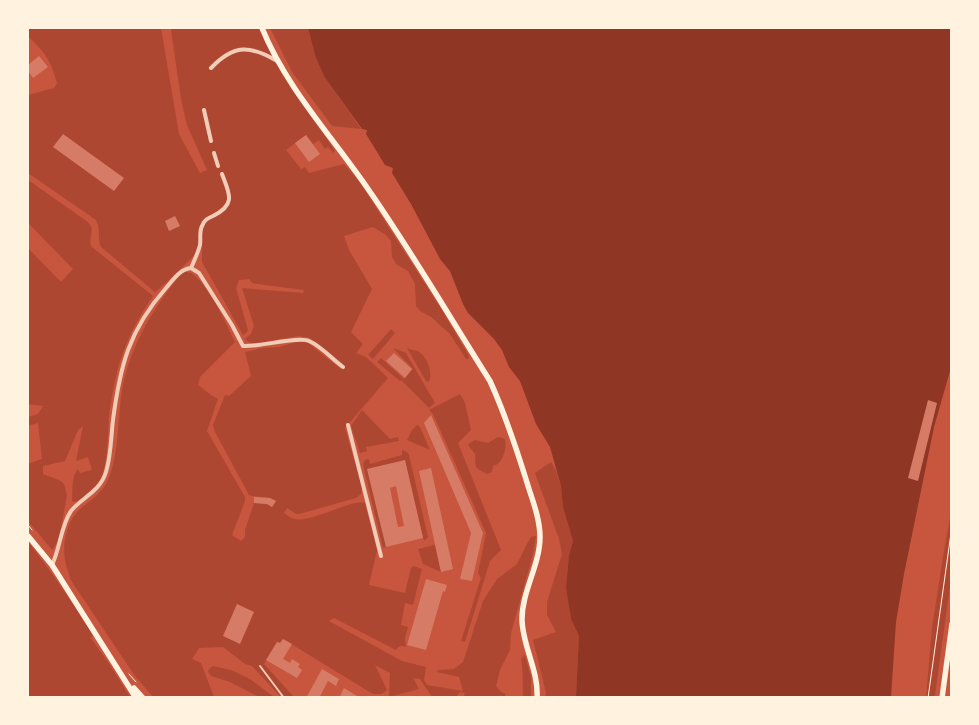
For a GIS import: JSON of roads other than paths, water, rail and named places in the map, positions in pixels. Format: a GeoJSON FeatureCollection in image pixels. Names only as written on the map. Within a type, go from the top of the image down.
{"type":"FeatureCollection","features":[{"type":"Feature","properties":{"kind":"main road"},"geometry":{"type":"LineString","coordinates":[[262,28],[279,62],[312,112],[379,205],[490,381],[498,398],[522,466],[539,525],[539,546],[522,620],[535,676],[537,698]]}},
{"type":"Feature","properties":{"kind":"main road"},"geometry":{"type":"LineString","coordinates":[[28,536],[52,565],[136,698]]}},
{"type":"Feature","properties":{"kind":"main road"},"geometry":{"type":"LineString","coordinates":[[942,698],[952,624]]}},
{"type":"Feature","properties":{"kind":"main road"},"geometry":{"type":"LineString","coordinates":[[126,680],[143,698]]}},
{"type":"Feature","properties":{"kind":"street"},"geometry":{"type":"LineString","coordinates":[[211,68],[222,57],[233,51],[243,49],[254,50],[279,62]]}},
{"type":"Feature","properties":{"kind":"street"},"geometry":{"type":"LineString","coordinates":[[204,110],[211,141]]}},
{"type":"Feature","properties":{"kind":"street"},"geometry":{"type":"LineString","coordinates":[[214,153],[218,166]]}},
{"type":"Feature","properties":{"kind":"street"},"geometry":{"type":"LineString","coordinates":[[192,268],[203,223],[206,219],[223,211],[229,202],[229,193],[222,174]]}},
{"type":"Feature","properties":{"kind":"street"},"geometry":{"type":"LineString","coordinates":[[52,565],[72,510],[96,489],[106,473],[119,385],[125,357],[131,342],[144,316],[158,296],[180,272],[186,268],[192,268],[198,273],[244,346],[304,340],[313,343],[342,367]]}},
{"type":"Feature","properties":{"kind":"street"},"geometry":{"type":"LineString","coordinates":[[348,425],[381,556]]}},
{"type":"Feature","properties":{"kind":"lane"},"geometry":{"type":"LineString","coordinates":[[260,666],[284,698]]}}]}
